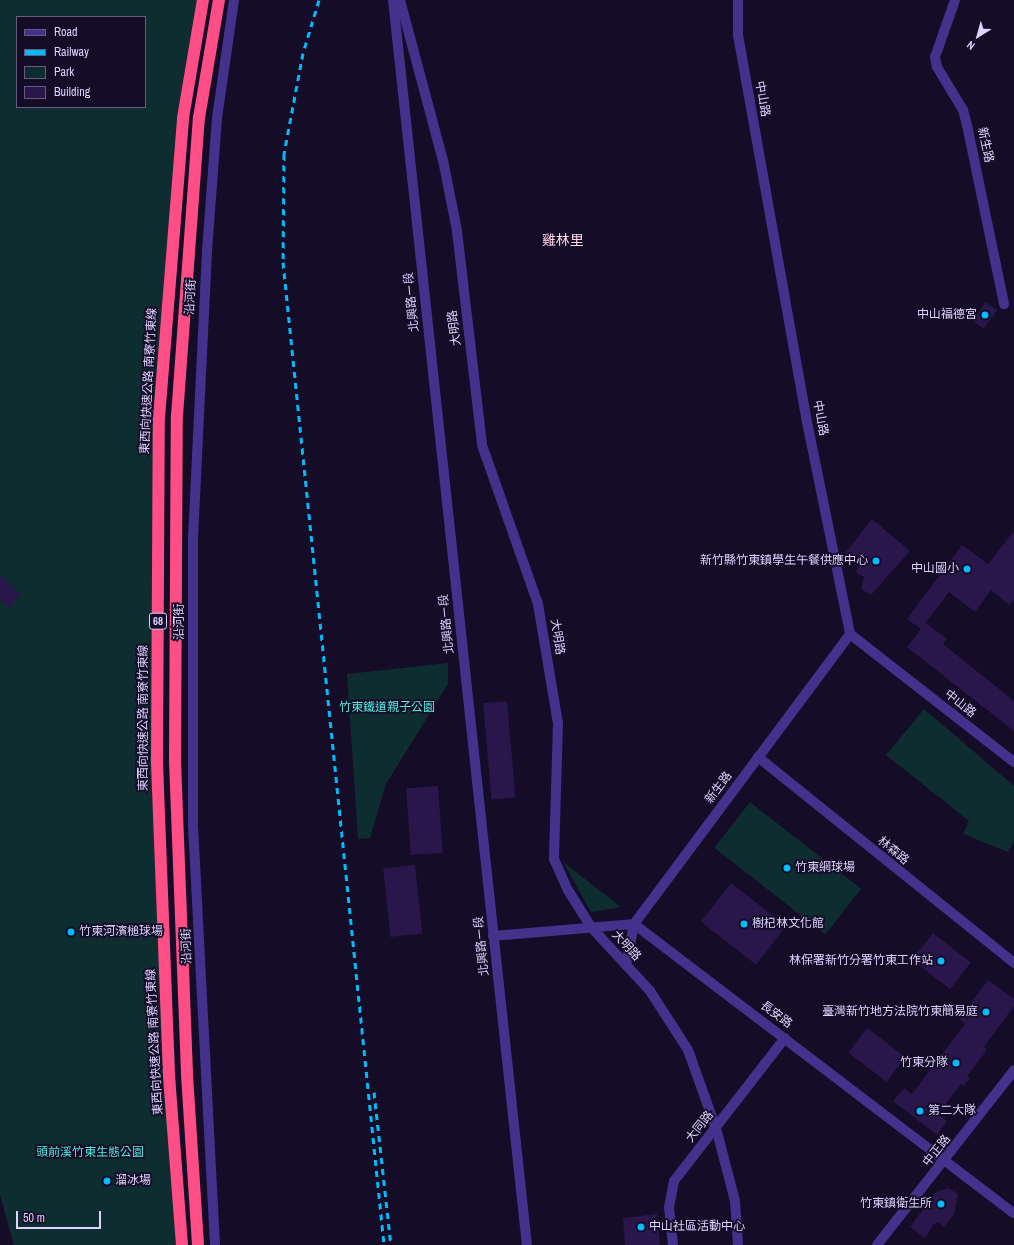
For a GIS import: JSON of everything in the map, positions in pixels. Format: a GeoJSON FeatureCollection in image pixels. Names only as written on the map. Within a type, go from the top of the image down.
{"type":"FeatureCollection","features":[{"type":"Feature","properties":{"kind":"highway","name":"東西向快速公路 南寮竹東線"},"geometry":{"type":"LineString","coordinates":[[182,1245],[170,1075],[157,761],[159,418],[183,118],[203,0]]}},
{"type":"Feature","properties":{"kind":"highway","name":"68"},"geometry":{"type":"LineString","coordinates":[[198,1245],[187,1073],[175,759],[177,416],[199,118],[219,0]]}},
{"type":"Feature","properties":{"kind":"street","name":"沿河街"},"geometry":{"type":"LineString","coordinates":[[215,1245],[193,822],[193,538],[207,251],[217,118],[234,0]]}},
{"type":"Feature","properties":{"kind":"street","name":"北興路ㄧ段"},"geometry":{"type":"LineString","coordinates":[[393,0],[527,1245]]}},
{"type":"Feature","properties":{"kind":"street","name":"大明路"},"geometry":{"type":"LineString","coordinates":[[400,0],[443,160],[457,231],[482,445],[538,604],[558,723],[554,859],[568,890],[591,927],[650,991],[688,1050],[716,1128],[735,1201],[738,1245]]}},
{"type":"Feature","properties":{"kind":"street","name":"中山路"},"geometry":{"type":"LineString","coordinates":[[738,0],[738,35],[806,417],[850,634],[1014,762]]}},
{"type":"Feature","properties":{"kind":"street","name":"新生路"},"geometry":{"type":"LineString","coordinates":[[955,0],[934,57],[937,67],[963,110],[1004,304]]}},
{"type":"Feature","properties":{"kind":"street","name":"新生路"},"geometry":{"type":"LineString","coordinates":[[626,965],[634,924],[850,634]]}},
{"type":"Feature","properties":{"kind":"street","name":"林森路"},"geometry":{"type":"LineString","coordinates":[[758,757],[1014,963]]}},
{"type":"Feature","properties":{"kind":"street"},"geometry":{"type":"LineString","coordinates":[[494,936],[634,924]]}},
{"type":"Feature","properties":{"kind":"street","name":"長安路"},"geometry":{"type":"LineString","coordinates":[[634,924],[1014,1213]]}},
{"type":"Feature","properties":{"kind":"street","name":"大同路"},"geometry":{"type":"LineString","coordinates":[[673,1245],[669,1207],[674,1181],[785,1038]]}},
{"type":"Feature","properties":{"kind":"street","name":"中正路"},"geometry":{"type":"LineString","coordinates":[[878,1245],[946,1161],[1014,1070]]}},
{"type":"Feature","properties":{"kind":"green space","name":"頭前溪竹東生態公園"},"geometry":{"type":"Polygon","coordinates":[[[0,0],[203,0],[173,169],[161,406],[164,861],[185,1245],[14,1245],[0,1195],[0,0]]]}},
{"type":"Feature","properties":{"kind":"green space","name":"竹東鐵道親子公園"},"geometry":{"type":"Polygon","coordinates":[[[448,663],[448,684],[386,784],[370,838],[358,839],[347,674],[448,663]]]}},
{"type":"Feature","properties":{"kind":"green space"},"geometry":{"type":"Polygon","coordinates":[[[924,709],[1014,786],[1014,841],[1008,852],[963,834],[969,821],[886,755],[924,709]]]}},
{"type":"Feature","properties":{"kind":"green space","name":"竹東網球場"},"geometry":{"type":"Polygon","coordinates":[[[750,802],[861,889],[825,935],[714,848],[750,802]]]}},
{"type":"Feature","properties":{"kind":"green space"},"geometry":{"type":"Polygon","coordinates":[[[563,862],[621,907],[591,912],[563,862]]]}},
{"type":"Feature","properties":{"kind":"building","name":"中山福德宮"},"geometry":{"type":"Polygon","coordinates":[[[986,302],[997,310],[984,329],[972,321],[986,302]]]}},
{"type":"Feature","properties":{"kind":"building","name":"新竹縣竹東鎮學生午餐供應中心"},"geometry":{"type":"Polygon","coordinates":[[[872,519],[910,551],[871,595],[861,589],[864,577],[856,572],[858,566],[843,556],[872,519]]]}},
{"type":"Feature","properties":{"kind":"building"},"geometry":{"type":"Polygon","coordinates":[[[1014,531],[1014,599],[1009,605],[991,590],[975,612],[949,592],[921,629],[907,619],[962,545],[988,564],[1014,531]]]}},
{"type":"Feature","properties":{"kind":"building"},"geometry":{"type":"Polygon","coordinates":[[[0,576],[20,594],[9,608],[0,600],[0,576]]]}},
{"type":"Feature","properties":{"kind":"building"},"geometry":{"type":"Polygon","coordinates":[[[926,623],[947,639],[943,644],[1014,701],[1014,731],[907,647],[926,623]]]}},
{"type":"Feature","properties":{"kind":"building"},"geometry":{"type":"Polygon","coordinates":[[[507,701],[515,798],[492,800],[483,703],[507,701]]]}},
{"type":"Feature","properties":{"kind":"building"},"geometry":{"type":"Polygon","coordinates":[[[438,786],[443,853],[411,855],[406,788],[438,786]]]}},
{"type":"Feature","properties":{"kind":"building"},"geometry":{"type":"Polygon","coordinates":[[[415,865],[422,934],[390,937],[383,868],[415,865]]]}},
{"type":"Feature","properties":{"kind":"building","name":"樹杞林文化館"},"geometry":{"type":"Polygon","coordinates":[[[731,883],[786,926],[756,965],[701,922],[731,883]]]}},
{"type":"Feature","properties":{"kind":"building","name":"林保署新竹分署竹東工作站"},"geometry":{"type":"Polygon","coordinates":[[[933,933],[971,963],[950,989],[912,960],[933,933]]]}},
{"type":"Feature","properties":{"kind":"building"},"geometry":{"type":"Polygon","coordinates":[[[988,980],[1014,999],[1014,1006],[984,1047],[987,1050],[967,1076],[970,1078],[964,1086],[961,1084],[938,1114],[947,1121],[937,1135],[893,1101],[904,1088],[912,1094],[965,1024],[959,1019],[988,980]]]}},
{"type":"Feature","properties":{"kind":"building"},"geometry":{"type":"Polygon","coordinates":[[[867,1028],[905,1057],[887,1082],[848,1053],[867,1028]]]}},
{"type":"Feature","properties":{"kind":"building","name":"竹東鎮衛生所"},"geometry":{"type":"Polygon","coordinates":[[[948,1188],[958,1194],[954,1214],[944,1227],[938,1222],[934,1224],[925,1238],[910,1227],[936,1192],[948,1188]]]}},
{"type":"Feature","properties":{"kind":"building","name":"中山社區活動中心"},"geometry":{"type":"Polygon","coordinates":[[[657,1214],[660,1245],[625,1245],[623,1218],[657,1214]]]}},
{"type":"Feature","properties":{"kind":"railway"},"geometry":{"type":"LineString","coordinates":[[319,0],[303,53],[284,154],[283,262],[384,1245]]}},
{"type":"Feature","properties":{"kind":"railway"},"geometry":{"type":"LineString","coordinates":[[374,1092],[391,1245]]}},
{"type":"Feature","properties":{"kind":"place","name":"中山福德宮"},"geometry":{"type":"Point","coordinates":[985,315]}},
{"type":"Feature","properties":{"kind":"place","name":"新竹縣竹東鎮學生午餐供應中心"},"geometry":{"type":"Point","coordinates":[876,561]}},
{"type":"Feature","properties":{"kind":"place","name":"中山國小"},"geometry":{"type":"Point","coordinates":[967,569]}},
{"type":"Feature","properties":{"kind":"place","name":"竹東網球場"},"geometry":{"type":"Point","coordinates":[787,868]}},
{"type":"Feature","properties":{"kind":"place","name":"樹杞林文化館"},"geometry":{"type":"Point","coordinates":[744,924]}},
{"type":"Feature","properties":{"kind":"place","name":"竹東河濱槌球場"},"geometry":{"type":"Point","coordinates":[71,932]}},
{"type":"Feature","properties":{"kind":"place","name":"林保署新竹分署竹東工作站"},"geometry":{"type":"Point","coordinates":[941,961]}},
{"type":"Feature","properties":{"kind":"place","name":"臺灣新竹地方法院竹東簡易庭"},"geometry":{"type":"Point","coordinates":[986,1012]}},
{"type":"Feature","properties":{"kind":"place","name":"竹東分隊"},"geometry":{"type":"Point","coordinates":[956,1063]}},
{"type":"Feature","properties":{"kind":"place","name":"第二大隊"},"geometry":{"type":"Point","coordinates":[920,1111]}},
{"type":"Feature","properties":{"kind":"place","name":"溜冰場"},"geometry":{"type":"Point","coordinates":[107,1181]}},
{"type":"Feature","properties":{"kind":"place","name":"竹東鎮衛生所"},"geometry":{"type":"Point","coordinates":[941,1204]}},
{"type":"Feature","properties":{"kind":"place","name":"中山社區活動中心"},"geometry":{"type":"Point","coordinates":[641,1227]}},
{"type":"Feature","properties":{"kind":"district","name":"雞林里"},"geometry":{"type":"Point","coordinates":[563,240]}}]}
